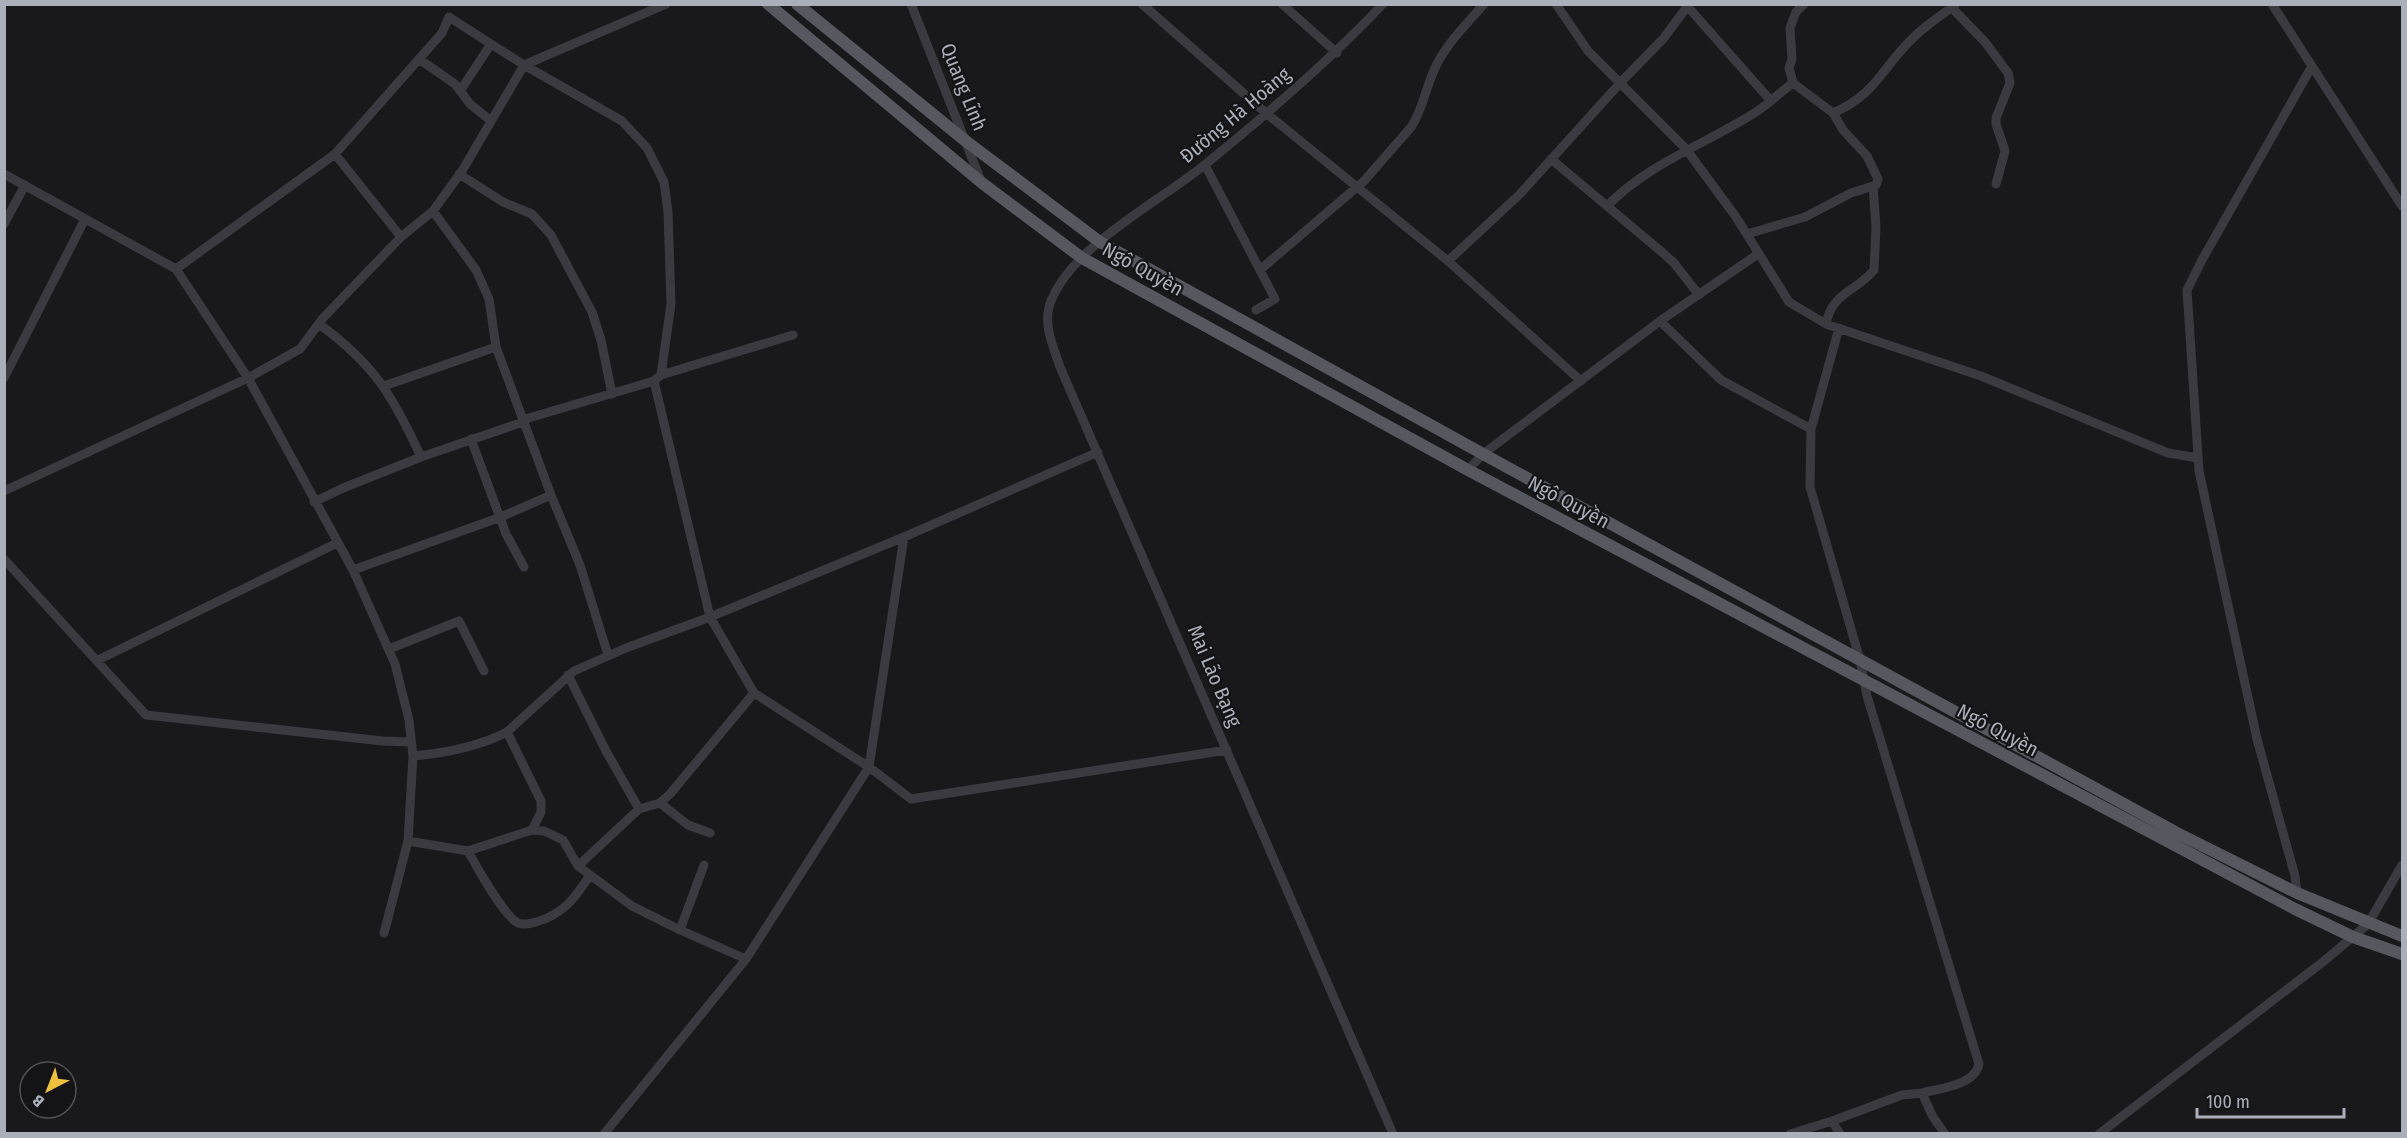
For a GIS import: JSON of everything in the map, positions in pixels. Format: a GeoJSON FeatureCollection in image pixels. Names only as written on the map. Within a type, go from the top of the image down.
{"type":"FeatureCollection","features":[{"type":"Feature","properties":{"kind":"main road","name":"Ngô Quyền"},"geometry":{"type":"LineString","coordinates":[[768,4],[982,183],[1082,258],[1468,470],[2295,909],[2353,937],[2403,954]]}},
{"type":"Feature","properties":{"kind":"main road","name":"Ngô Quyền"},"geometry":{"type":"LineString","coordinates":[[797,4],[967,142],[1100,242],[2179,834],[2296,893],[2368,924],[2403,936]]}},
{"type":"Feature","properties":{"kind":"street"},"geometry":{"type":"LineString","coordinates":[[4,491],[248,378],[300,349],[319,324],[401,237],[433,211],[459,174],[524,65],[666,4]]}},
{"type":"Feature","properties":{"kind":"street","name":"Quang Lĩnh"},"geometry":{"type":"LineString","coordinates":[[911,4],[982,183]]}},
{"type":"Feature","properties":{"kind":"street"},"geometry":{"type":"LineString","coordinates":[[1142,4],[1266,113],[1448,261],[1581,381]]}},
{"type":"Feature","properties":{"kind":"street"},"geometry":{"type":"LineString","coordinates":[[1282,4],[1337,53]]}},
{"type":"Feature","properties":{"kind":"street","name":"Đường Hà Hoàng"},"geometry":{"type":"LineString","coordinates":[[1100,242],[1205,165],[1337,53],[1383,4]]}},
{"type":"Feature","properties":{"kind":"street"},"geometry":{"type":"LineString","coordinates":[[1261,269],[1357,187],[1412,126],[1418,118],[1433,71],[1444,50],[1484,4]]}},
{"type":"Feature","properties":{"kind":"street"},"geometry":{"type":"LineString","coordinates":[[1556,4],[1588,51],[1686,149],[1747,234],[1789,302],[1826,324],[1981,376],[2168,453],[2198,458]]}},
{"type":"Feature","properties":{"kind":"street"},"geometry":{"type":"LineString","coordinates":[[1747,234],[1805,217],[1851,194],[1876,185],[1878,179],[1867,156],[1844,130],[1833,113],[1793,83],[1790,69],[1792,59],[1790,28],[1796,12],[1804,4]]}},
{"type":"Feature","properties":{"kind":"street"},"geometry":{"type":"LineString","coordinates":[[2272,4],[2403,206]]}},
{"type":"Feature","properties":{"kind":"street"},"geometry":{"type":"LineString","coordinates":[[1448,261],[1520,194],[1663,39],[1688,6],[1771,101]]}},
{"type":"Feature","properties":{"kind":"street"},"geometry":{"type":"LineString","coordinates":[[1833,113],[1850,106],[1862,97],[1875,84],[1887,65],[1915,36],[1954,6],[2008,73],[2010,83],[1996,117],[2005,151],[1996,184]]}},
{"type":"Feature","properties":{"kind":"street"},"geometry":{"type":"LineString","coordinates":[[176,269],[335,154],[442,33],[449,17],[524,65],[622,121],[647,148],[664,182],[668,213],[671,304],[657,378],[710,617],[754,693],[869,767],[911,799],[1227,750]]}},
{"type":"Feature","properties":{"kind":"street"},"geometry":{"type":"LineString","coordinates":[[460,91],[491,44]]}},
{"type":"Feature","properties":{"kind":"street"},"geometry":{"type":"LineString","coordinates":[[419,59],[455,84],[470,104],[491,121]]}},
{"type":"Feature","properties":{"kind":"street"},"geometry":{"type":"LineString","coordinates":[[2296,893],[2295,876],[2257,739],[2199,471],[2187,290],[2312,66]]}},
{"type":"Feature","properties":{"kind":"street"},"geometry":{"type":"LineString","coordinates":[[1607,206],[1635,181],[1686,149],[1757,112],[1793,83]]}},
{"type":"Feature","properties":{"kind":"street"},"geometry":{"type":"LineString","coordinates":[[335,154],[401,237]]}},
{"type":"Feature","properties":{"kind":"street"},"geometry":{"type":"LineString","coordinates":[[1551,159],[1674,263],[1699,295]]}},
{"type":"Feature","properties":{"kind":"street"},"geometry":{"type":"LineString","coordinates":[[1205,165],[1275,299],[1256,310]]}},
{"type":"Feature","properties":{"kind":"street"},"geometry":{"type":"LineString","coordinates":[[4,174],[176,269],[248,378],[353,570],[400,679],[414,756],[408,841],[384,933]]}},
{"type":"Feature","properties":{"kind":"street"},"geometry":{"type":"LineString","coordinates":[[459,174],[502,202],[532,214],[551,235],[592,312],[601,340],[612,394]]}},
{"type":"Feature","properties":{"kind":"street"},"geometry":{"type":"LineString","coordinates":[[4,224],[25,185]]}},
{"type":"Feature","properties":{"kind":"street"},"geometry":{"type":"LineString","coordinates":[[1826,324],[1835,302],[1874,270],[1876,227],[1873,186]]}},
{"type":"Feature","properties":{"kind":"street"},"geometry":{"type":"LineString","coordinates":[[433,211],[476,270],[489,299],[496,347],[522,421],[580,565],[608,656]]}},
{"type":"Feature","properties":{"kind":"street"},"geometry":{"type":"LineString","coordinates":[[4,378],[85,219]]}},
{"type":"Feature","properties":{"kind":"street","name":"Mai Lão Bạng"},"geometry":{"type":"LineString","coordinates":[[1100,242],[1082,258],[1057,288],[1050,303],[1048,328],[1060,367],[1393,1134]]}},
{"type":"Feature","properties":{"kind":"street"},"geometry":{"type":"LineString","coordinates":[[1468,470],[1483,454],[1660,321],[1758,255]]}},
{"type":"Feature","properties":{"kind":"street"},"geometry":{"type":"LineString","coordinates":[[1660,321],[1721,380],[1811,429]]}},
{"type":"Feature","properties":{"kind":"street"},"geometry":{"type":"LineString","coordinates":[[319,324],[367,364],[384,386],[421,457]]}},
{"type":"Feature","properties":{"kind":"street"},"geometry":{"type":"LineString","coordinates":[[1790,1134],[1902,1095],[1922,1094],[1970,1079],[1978,1070],[1979,1064],[1864,681],[1810,487],[1811,429],[1839,328]]}},
{"type":"Feature","properties":{"kind":"street"},"geometry":{"type":"LineString","coordinates":[[314,502],[342,488],[421,457],[522,421],[793,335]]}},
{"type":"Feature","properties":{"kind":"street"},"geometry":{"type":"LineString","coordinates":[[384,386],[496,347]]}},
{"type":"Feature","properties":{"kind":"street"},"geometry":{"type":"LineString","coordinates":[[471,439],[510,544],[524,567]]}},
{"type":"Feature","properties":{"kind":"street"},"geometry":{"type":"LineString","coordinates":[[414,756],[474,746],[507,732],[567,675],[608,656],[710,617],[904,537],[1098,452]]}},
{"type":"Feature","properties":{"kind":"street"},"geometry":{"type":"LineString","coordinates":[[353,570],[501,517],[551,495]]}},
{"type":"Feature","properties":{"kind":"street"},"geometry":{"type":"LineString","coordinates":[[604,1134],[746,959],[869,767],[904,537]]}},
{"type":"Feature","properties":{"kind":"street"},"geometry":{"type":"LineString","coordinates":[[98,660],[337,543]]}},
{"type":"Feature","properties":{"kind":"street"},"geometry":{"type":"LineString","coordinates":[[4,559],[146,715],[383,741],[411,742]]}},
{"type":"Feature","properties":{"kind":"street"},"geometry":{"type":"LineString","coordinates":[[389,649],[459,621],[484,671]]}},
{"type":"Feature","properties":{"kind":"street"},"geometry":{"type":"LineString","coordinates":[[567,675],[639,809]]}},
{"type":"Feature","properties":{"kind":"street"},"geometry":{"type":"LineString","coordinates":[[578,866],[639,809],[660,803],[754,693]]}},
{"type":"Feature","properties":{"kind":"street"},"geometry":{"type":"LineString","coordinates":[[507,732],[542,801],[541,812],[532,830]]}},
{"type":"Feature","properties":{"kind":"street"},"geometry":{"type":"LineString","coordinates":[[660,803],[688,825],[710,833]]}},
{"type":"Feature","properties":{"kind":"street"},"geometry":{"type":"LineString","coordinates":[[408,841],[468,851],[532,830],[544,831],[563,840],[578,866],[632,906],[746,959]]}},
{"type":"Feature","properties":{"kind":"street"},"geometry":{"type":"LineString","coordinates":[[468,851],[489,888],[511,917],[522,924],[557,915],[573,899],[590,875]]}},
{"type":"Feature","properties":{"kind":"street"},"geometry":{"type":"LineString","coordinates":[[2099,1134],[2368,924],[2403,864]]}},
{"type":"Feature","properties":{"kind":"street"},"geometry":{"type":"LineString","coordinates":[[680,930],[704,865]]}},
{"type":"Feature","properties":{"kind":"street"},"geometry":{"type":"LineString","coordinates":[[1922,1094],[1945,1134]]}},
{"type":"Feature","properties":{"kind":"street"},"geometry":{"type":"LineString","coordinates":[[1832,1121],[1840,1134]]}}]}
